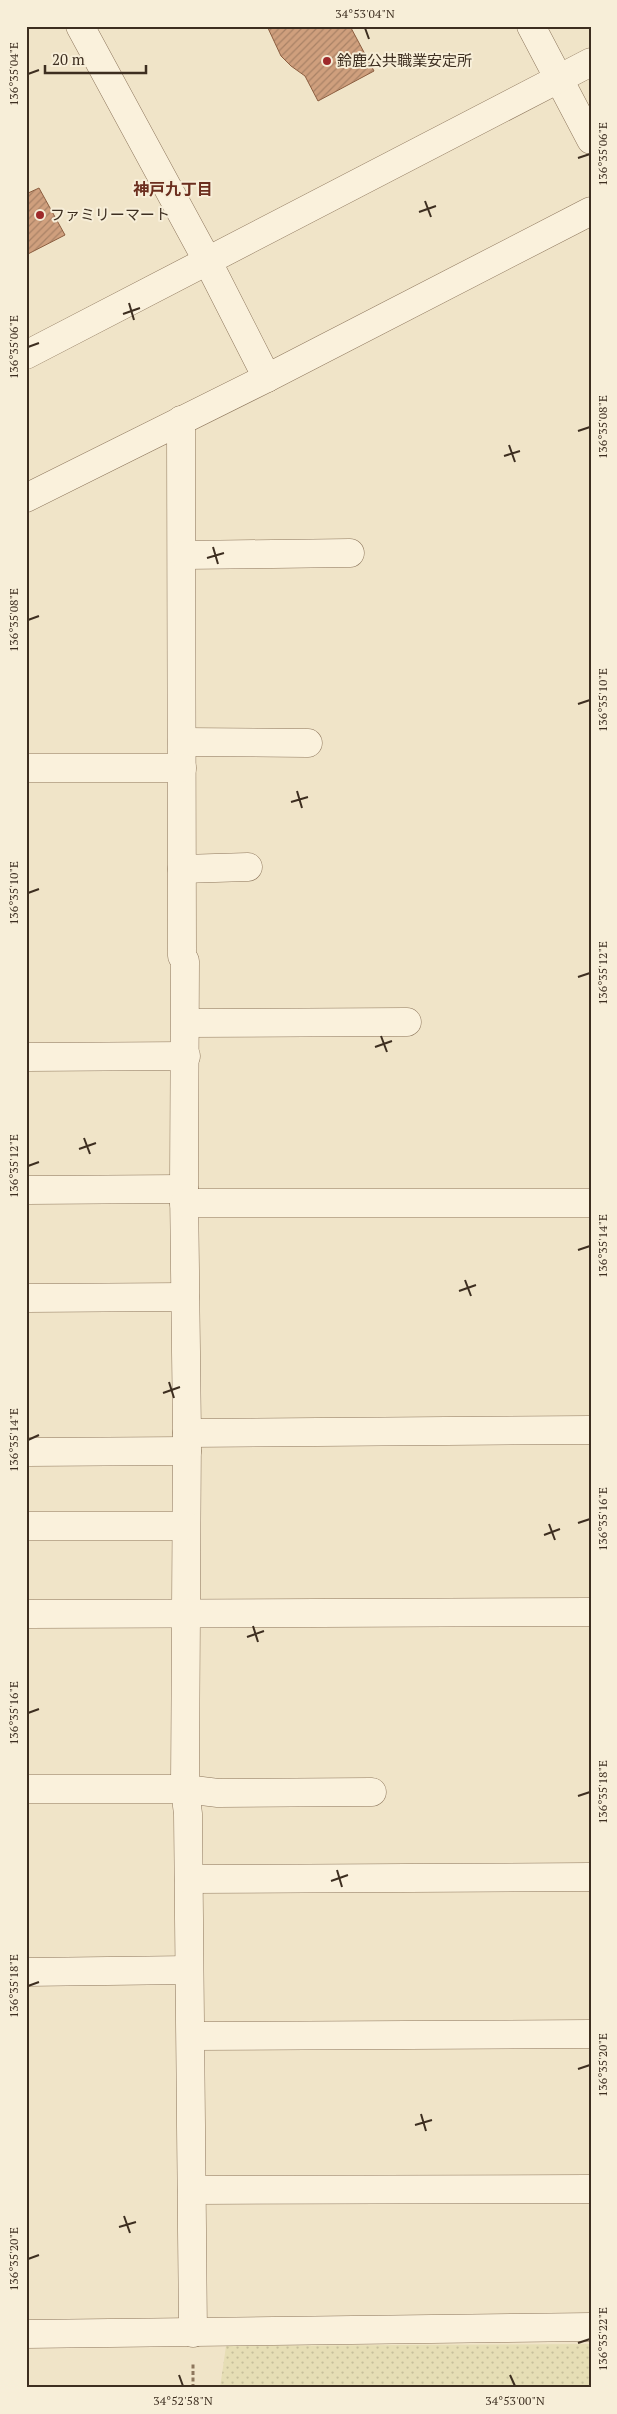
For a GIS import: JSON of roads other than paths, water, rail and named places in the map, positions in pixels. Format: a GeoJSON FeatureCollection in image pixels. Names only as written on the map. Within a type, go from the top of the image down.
{"type":"FeatureCollection","features":[{"type":"Feature","properties":{"kind":"street"},"geometry":{"type":"LineString","coordinates":[[80,26],[208,262],[267,378]]}},
{"type":"Feature","properties":{"kind":"street"},"geometry":{"type":"LineString","coordinates":[[531,26],[591,140]]}},
{"type":"Feature","properties":{"kind":"street"},"geometry":{"type":"LineString","coordinates":[[26,355],[591,62]]}},
{"type":"Feature","properties":{"kind":"street"},"geometry":{"type":"LineString","coordinates":[[26,498],[267,378],[591,211]]}},
{"type":"Feature","properties":{"kind":"street"},"geometry":{"type":"LineString","coordinates":[[181,420],[183,555],[182,956],[185,961],[186,1023],[184,1196],[187,1442],[185,1789],[189,1880],[188,1970],[191,2036],[193,2333]]}},
{"type":"Feature","properties":{"kind":"street"},"geometry":{"type":"LineString","coordinates":[[183,555],[350,554]]}},
{"type":"Feature","properties":{"kind":"street"},"geometry":{"type":"LineString","coordinates":[[26,768],[308,743]]}},
{"type":"Feature","properties":{"kind":"street"},"geometry":{"type":"LineString","coordinates":[[182,868],[248,867]]}},
{"type":"Feature","properties":{"kind":"street"},"geometry":{"type":"LineString","coordinates":[[186,1023],[407,1022]]}},
{"type":"Feature","properties":{"kind":"street"},"geometry":{"type":"LineString","coordinates":[[26,1057],[186,1056]]}},
{"type":"Feature","properties":{"kind":"street"},"geometry":{"type":"LineString","coordinates":[[26,1190],[184,1196],[591,1203]]}},
{"type":"Feature","properties":{"kind":"street"},"geometry":{"type":"LineString","coordinates":[[26,1298],[185,1297]]}},
{"type":"Feature","properties":{"kind":"street"},"geometry":{"type":"LineString","coordinates":[[26,1452],[187,1442],[591,1430]]}},
{"type":"Feature","properties":{"kind":"street"},"geometry":{"type":"LineString","coordinates":[[26,1526],[186,1526]]}},
{"type":"Feature","properties":{"kind":"street"},"geometry":{"type":"LineString","coordinates":[[26,1614],[591,1612]]}},
{"type":"Feature","properties":{"kind":"street"},"geometry":{"type":"LineString","coordinates":[[26,1789],[185,1789],[218,1793],[372,1792]]}},
{"type":"Feature","properties":{"kind":"street"},"geometry":{"type":"LineString","coordinates":[[189,1880],[591,1877]]}},
{"type":"Feature","properties":{"kind":"street"},"geometry":{"type":"LineString","coordinates":[[26,1972],[188,1970]]}},
{"type":"Feature","properties":{"kind":"street"},"geometry":{"type":"LineString","coordinates":[[191,2036],[591,2034]]}},
{"type":"Feature","properties":{"kind":"street"},"geometry":{"type":"LineString","coordinates":[[192,2190],[591,2189]]}},
{"type":"Feature","properties":{"kind":"street"},"geometry":{"type":"LineString","coordinates":[[26,2334],[591,2327]]}},
{"type":"Feature","properties":{"kind":"place","name":"鈴鹿公共職業安定所"},"geometry":{"type":"Point","coordinates":[327,61]}},
{"type":"Feature","properties":{"kind":"place","name":"ファミリーマート"},"geometry":{"type":"Point","coordinates":[40,215]}},
{"type":"Feature","properties":{"kind":"district","name":"神戸九丁目"},"geometry":{"type":"Point","coordinates":[173,189]}}]}
